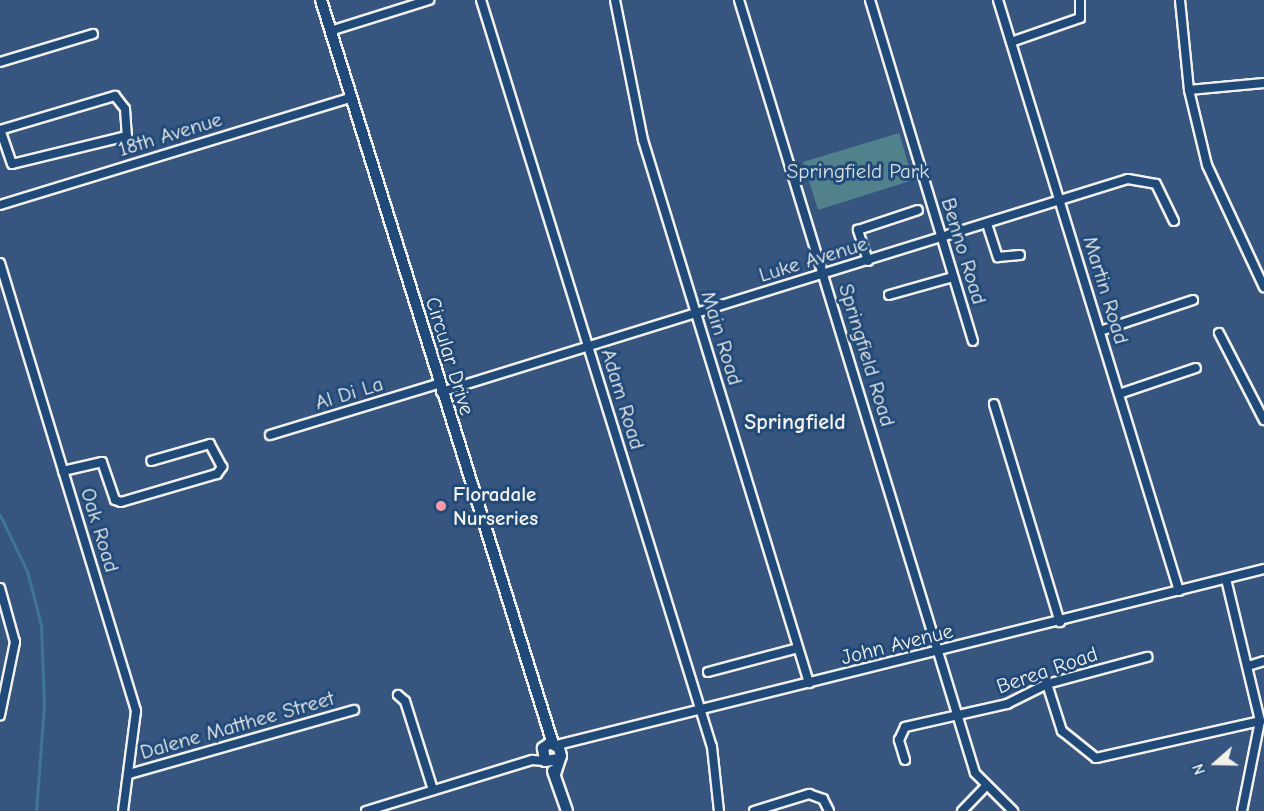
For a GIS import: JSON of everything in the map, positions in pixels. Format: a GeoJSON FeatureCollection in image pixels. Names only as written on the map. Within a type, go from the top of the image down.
{"type":"FeatureCollection","features":[{"type":"Feature","properties":{"kind":"street","name":"Circular Drive"},"geometry":{"type":"LineString","coordinates":[[321,0],[551,753]]}},
{"type":"Feature","properties":{"kind":"street"},"geometry":{"type":"LineString","coordinates":[[330,31],[429,0]]}},
{"type":"Feature","properties":{"kind":"street","name":"Adam Road"},"geometry":{"type":"LineString","coordinates":[[481,0],[714,758],[719,811]]}},
{"type":"Feature","properties":{"kind":"street","name":"Main Road"},"geometry":{"type":"LineString","coordinates":[[615,0],[643,140],[809,683]]}},
{"type":"Feature","properties":{"kind":"street","name":"Springfield Road"},"geometry":{"type":"LineString","coordinates":[[739,0],[958,715],[985,787]]}},
{"type":"Feature","properties":{"kind":"street","name":"Benno Road"},"geometry":{"type":"LineString","coordinates":[[870,0],[973,341]]}},
{"type":"Feature","properties":{"kind":"street","name":"Martin Road"},"geometry":{"type":"LineString","coordinates":[[998,0],[1179,591]]}},
{"type":"Feature","properties":{"kind":"street"},"geometry":{"type":"LineString","coordinates":[[1011,42],[1080,18],[1080,0]]}},
{"type":"Feature","properties":{"kind":"street"},"geometry":{"type":"LineString","coordinates":[[1180,0],[1189,90],[1207,165],[1264,287]]}},
{"type":"Feature","properties":{"kind":"street"},"geometry":{"type":"LineString","coordinates":[[0,62],[93,34]]}},
{"type":"Feature","properties":{"kind":"street"},"geometry":{"type":"LineString","coordinates":[[1189,90],[1264,82]]}},
{"type":"Feature","properties":{"kind":"street"},"geometry":{"type":"LineString","coordinates":[[115,96],[130,129],[127,136],[15,166],[0,130],[115,96]]}},
{"type":"Feature","properties":{"kind":"street","name":"18th Avenue"},"geometry":{"type":"LineString","coordinates":[[0,205],[351,98]]}},
{"type":"Feature","properties":{"kind":"street","name":"Luke Avenue"},"geometry":{"type":"LineString","coordinates":[[439,388],[588,347],[1128,179],[1148,179],[1162,192],[1174,221]]}},
{"type":"Feature","properties":{"kind":"street"},"geometry":{"type":"LineString","coordinates":[[868,261],[858,230],[918,210]]}},
{"type":"Feature","properties":{"kind":"street"},"geometry":{"type":"LineString","coordinates":[[987,224],[998,257],[1020,255]]}},
{"type":"Feature","properties":{"kind":"street","name":"Oak Road"},"geometry":{"type":"LineString","coordinates":[[0,263],[136,711],[123,811]]}},
{"type":"Feature","properties":{"kind":"street"},"geometry":{"type":"LineString","coordinates":[[889,295],[953,277]]}},
{"type":"Feature","properties":{"kind":"street"},"geometry":{"type":"LineString","coordinates":[[1100,331],[1193,300]]}},
{"type":"Feature","properties":{"kind":"street"},"geometry":{"type":"LineString","coordinates":[[1219,333],[1264,420]]}},
{"type":"Feature","properties":{"kind":"street"},"geometry":{"type":"LineString","coordinates":[[1119,394],[1196,368]]}},
{"type":"Feature","properties":{"kind":"street","name":"Al Di La"},"geometry":{"type":"LineString","coordinates":[[270,435],[439,388]]}},
{"type":"Feature","properties":{"kind":"street"},"geometry":{"type":"LineString","coordinates":[[994,404],[1060,622]]}},
{"type":"Feature","properties":{"kind":"street"},"geometry":{"type":"LineString","coordinates":[[63,471],[102,462],[115,500],[121,502],[217,474],[222,467],[210,444],[150,461]]}},
{"type":"Feature","properties":{"kind":"street","name":"John Avenue"},"geometry":{"type":"LineString","coordinates":[[551,753],[576,743],[1264,569]]}},
{"type":"Feature","properties":{"kind":"street"},"geometry":{"type":"LineString","coordinates":[[1226,579],[1260,721],[1261,746],[1242,811]]}},
{"type":"Feature","properties":{"kind":"street"},"geometry":{"type":"LineString","coordinates":[[0,588],[15,642],[0,715]]}},
{"type":"Feature","properties":{"kind":"street"},"geometry":{"type":"LineString","coordinates":[[708,672],[798,648]]}},
{"type":"Feature","properties":{"kind":"street","name":"Berea Road"},"geometry":{"type":"LineString","coordinates":[[905,760],[901,730],[1014,702],[1047,684],[1147,657]]}},
{"type":"Feature","properties":{"kind":"street"},"geometry":{"type":"LineString","coordinates":[[1248,666],[1264,661]]}},
{"type":"Feature","properties":{"kind":"street"},"geometry":{"type":"LineString","coordinates":[[1047,684],[1062,731],[1096,758],[1260,721]]}},
{"type":"Feature","properties":{"kind":"street"},"geometry":{"type":"LineString","coordinates":[[398,695],[405,701],[433,790]]}},
{"type":"Feature","properties":{"kind":"street","name":"Dalene Matthee Street"},"geometry":{"type":"LineString","coordinates":[[129,774],[354,710]]}},
{"type":"Feature","properties":{"kind":"street"},"geometry":{"type":"LineString","coordinates":[[366,811],[551,753],[567,811]]}},
{"type":"Feature","properties":{"kind":"street"},"geometry":{"type":"LineString","coordinates":[[962,811],[985,787],[1013,811]]}},
{"type":"Feature","properties":{"kind":"street"},"geometry":{"type":"LineString","coordinates":[[754,811],[809,794],[823,799],[829,811]]}},
{"type":"Feature","properties":{"kind":"green space","name":"Springfield Park"},"geometry":{"type":"Polygon","coordinates":[[[899,133],[913,180],[818,210],[803,162],[899,133]]]}},
{"type":"Feature","properties":{"kind":"waterway"},"geometry":{"type":"LineString","coordinates":[[0,515],[27,571],[41,625],[44,705],[36,811]]}},
{"type":"Feature","properties":{"kind":"place","name":"Floradale Nurseries"},"geometry":{"type":"Point","coordinates":[441,506]}},
{"type":"Feature","properties":{"kind":"district","name":"Springfield"},"geometry":{"type":"Point","coordinates":[795,423]}}]}
